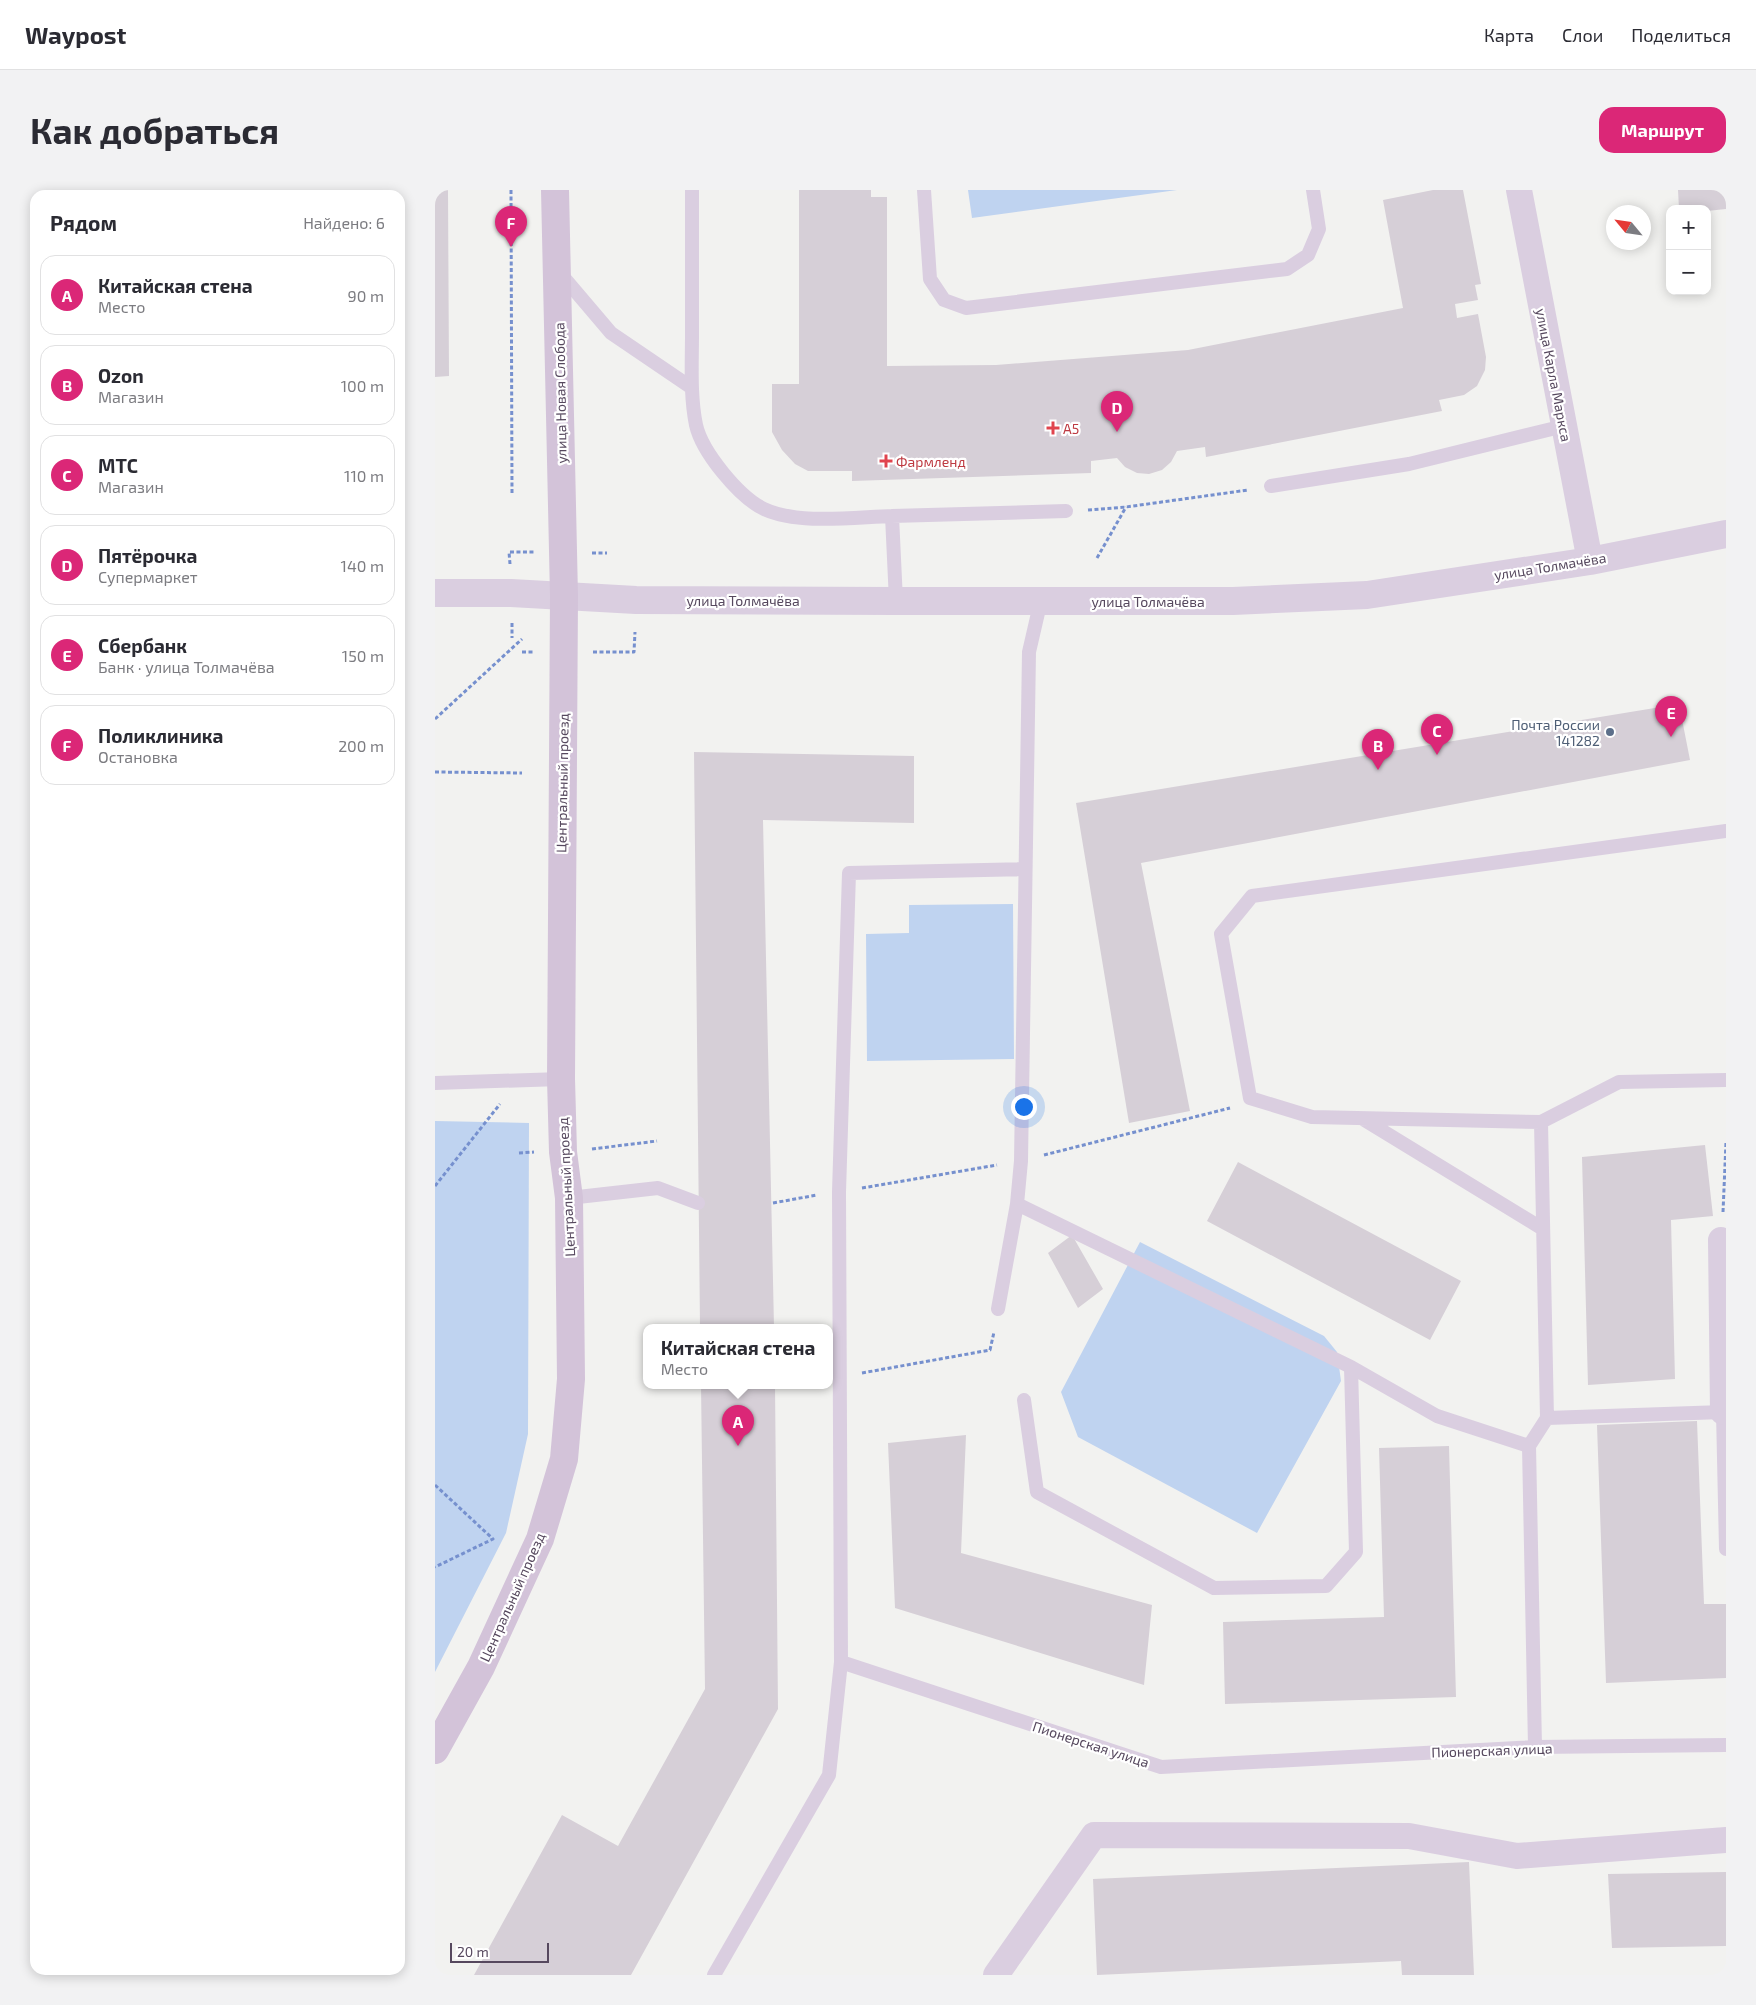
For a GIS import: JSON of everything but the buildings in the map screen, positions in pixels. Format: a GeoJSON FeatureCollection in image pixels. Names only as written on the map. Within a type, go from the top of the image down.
{"type":"FeatureCollection","features":[{"type":"Feature","properties":{"kind":"main road","name":"улица Новая Слобода"},"geometry":{"type":"LineString","coordinates":[[555,190],[564,596]]}},
{"type":"Feature","properties":{"kind":"main road","name":"Центральный проезд"},"geometry":{"type":"LineString","coordinates":[[435,1750],[481,1667],[540,1539],[564,1459],[571,1379],[569,1198],[563,1152],[561,1079],[564,596]]}},
{"type":"Feature","properties":{"kind":"street","name":"улица Карла Маркса"},"geometry":{"type":"LineString","coordinates":[[1519,190],[1590,561]]}},
{"type":"Feature","properties":{"kind":"street","name":"улица Толмачёва"},"geometry":{"type":"LineString","coordinates":[[435,593],[511,593],[645,600],[897,601],[1233,601],[1367,595],[1590,561],[1726,534]]}},
{"type":"Feature","properties":{"kind":"street"},"geometry":{"type":"LineString","coordinates":[[1721,1240],[1724,1428]]}},
{"type":"Feature","properties":{"kind":"street"},"geometry":{"type":"LineString","coordinates":[[996,1975],[1094,1835],[1409,1836],[1517,1856],[1726,1840]]}},
{"type":"Feature","properties":{"kind":"lane"},"geometry":{"type":"LineString","coordinates":[[692,190],[692,388],[696,426],[710,456],[733,484],[763,509],[787,516],[813,518],[1065,511]]}},
{"type":"Feature","properties":{"kind":"lane"},"geometry":{"type":"LineString","coordinates":[[924,190],[930,278],[943,300],[966,308],[1287,269],[1308,255],[1319,229],[1313,190]]}},
{"type":"Feature","properties":{"kind":"lane"},"geometry":{"type":"LineString","coordinates":[[557,270],[611,333],[692,388]]}},
{"type":"Feature","properties":{"kind":"lane"},"geometry":{"type":"LineString","coordinates":[[1271,486],[1409,464],[1564,426]]}},
{"type":"Feature","properties":{"kind":"lane"},"geometry":{"type":"LineString","coordinates":[[892,516],[897,601]]}},
{"type":"Feature","properties":{"kind":"lane"},"geometry":{"type":"LineString","coordinates":[[998,1309],[1017,1204],[1021,1161],[1029,652],[1041,600]]}},
{"type":"Feature","properties":{"kind":"lane"},"geometry":{"type":"LineString","coordinates":[[1726,831],[1252,896],[1221,934],[1250,1098],[1312,1117],[1541,1122],[1619,1082],[1726,1080]]}},
{"type":"Feature","properties":{"kind":"lane"},"geometry":{"type":"LineString","coordinates":[[714,1975],[829,1775],[841,1662],[839,1192],[849,873],[1025,869]]}},
{"type":"Feature","properties":{"kind":"lane"},"geometry":{"type":"LineString","coordinates":[[435,1083],[519,1082],[561,1079]]}},
{"type":"Feature","properties":{"kind":"lane"},"geometry":{"type":"LineString","coordinates":[[1362,1118],[1543,1228]]}},
{"type":"Feature","properties":{"kind":"lane"},"geometry":{"type":"LineString","coordinates":[[1535,1747],[1529,1446],[1547,1418],[1541,1122]]}},
{"type":"Feature","properties":{"kind":"lane"},"geometry":{"type":"LineString","coordinates":[[569,1198],[658,1188],[698,1203]]}},
{"type":"Feature","properties":{"kind":"lane"},"geometry":{"type":"LineString","coordinates":[[1017,1204],[1351,1367],[1437,1416],[1529,1446]]}},
{"type":"Feature","properties":{"kind":"lane"},"geometry":{"type":"LineString","coordinates":[[1024,1400],[1037,1492],[1214,1588],[1326,1586],[1356,1552],[1351,1367]]}},
{"type":"Feature","properties":{"kind":"lane"},"geometry":{"type":"LineString","coordinates":[[1547,1418],[1724,1428],[1726,1549]]}},
{"type":"Feature","properties":{"kind":"lane","name":"Пионерская улица"},"geometry":{"type":"LineString","coordinates":[[841,1662],[1161,1767],[1535,1747],[1620,1748],[1726,1745]]}},
{"type":"Feature","properties":{"kind":"path"},"geometry":{"type":"LineString","coordinates":[[511,190],[512,494]]}},
{"type":"Feature","properties":{"kind":"path"},"geometry":{"type":"LineString","coordinates":[[1065,511],[1126,507],[1271,486]]}},
{"type":"Feature","properties":{"kind":"path"},"geometry":{"type":"LineString","coordinates":[[1097,558],[1126,507]]}},
{"type":"Feature","properties":{"kind":"path"},"geometry":{"type":"LineString","coordinates":[[435,719],[521,639]]}},
{"type":"Feature","properties":{"kind":"path"},"geometry":{"type":"LineString","coordinates":[[435,772],[522,773]]}},
{"type":"Feature","properties":{"kind":"path"},"geometry":{"type":"LineString","coordinates":[[435,1186],[519,1082]]}},
{"type":"Feature","properties":{"kind":"path"},"geometry":{"type":"LineString","coordinates":[[1721,1240],[1726,1142]]}},
{"type":"Feature","properties":{"kind":"path"},"geometry":{"type":"LineString","coordinates":[[839,1377],[990,1350],[998,1309]]}},
{"type":"Feature","properties":{"kind":"path"},"geometry":{"type":"LineString","coordinates":[[435,1485],[493,1540],[435,1567]]}},
{"type":"Feature","properties":{"kind":"shaded area"},"geometry":{"type":"Polygon","coordinates":[[[968,190],[1177,190],[972,218],[968,190]]]}},
{"type":"Feature","properties":{"kind":"shaded area"},"geometry":{"type":"Polygon","coordinates":[[[1013,904],[1014,1059],[867,1061],[866,934],[909,933],[909,905],[1013,904]]]}},
{"type":"Feature","properties":{"kind":"shaded area"},"geometry":{"type":"Polygon","coordinates":[[[435,1121],[529,1123],[528,1434],[506,1533],[435,1672],[435,1121]]]}},
{"type":"Feature","properties":{"kind":"shaded area"},"geometry":{"type":"Polygon","coordinates":[[[1140,1242],[1324,1336],[1337,1352],[1341,1381],[1257,1533],[1078,1437],[1061,1392],[1140,1242]]]}},
{"type":"Feature","properties":{"kind":"place","name":"Поликлиника"},"geometry":{"type":"Point","coordinates":[511,247]}},
{"type":"Feature","properties":{"kind":"place","name":"А5"},"geometry":{"type":"Point","coordinates":[1053,428]}},
{"type":"Feature","properties":{"kind":"place","name":"Пятёрочка"},"geometry":{"type":"Point","coordinates":[1117,432]}},
{"type":"Feature","properties":{"kind":"place","name":"Фармленд"},"geometry":{"type":"Point","coordinates":[886,461]}},
{"type":"Feature","properties":{"kind":"place","name":"Почта России 141282"},"geometry":{"type":"Point","coordinates":[1610,732]}},
{"type":"Feature","properties":{"kind":"place","name":"Сбербанк"},"geometry":{"type":"Point","coordinates":[1671,737]}},
{"type":"Feature","properties":{"kind":"place","name":"МТС"},"geometry":{"type":"Point","coordinates":[1437,755]}},
{"type":"Feature","properties":{"kind":"place","name":"Ozon"},"geometry":{"type":"Point","coordinates":[1378,770]}},
{"type":"Feature","properties":{"kind":"place","name":"Китайская стена"},"geometry":{"type":"Point","coordinates":[738,1446]}}]}
